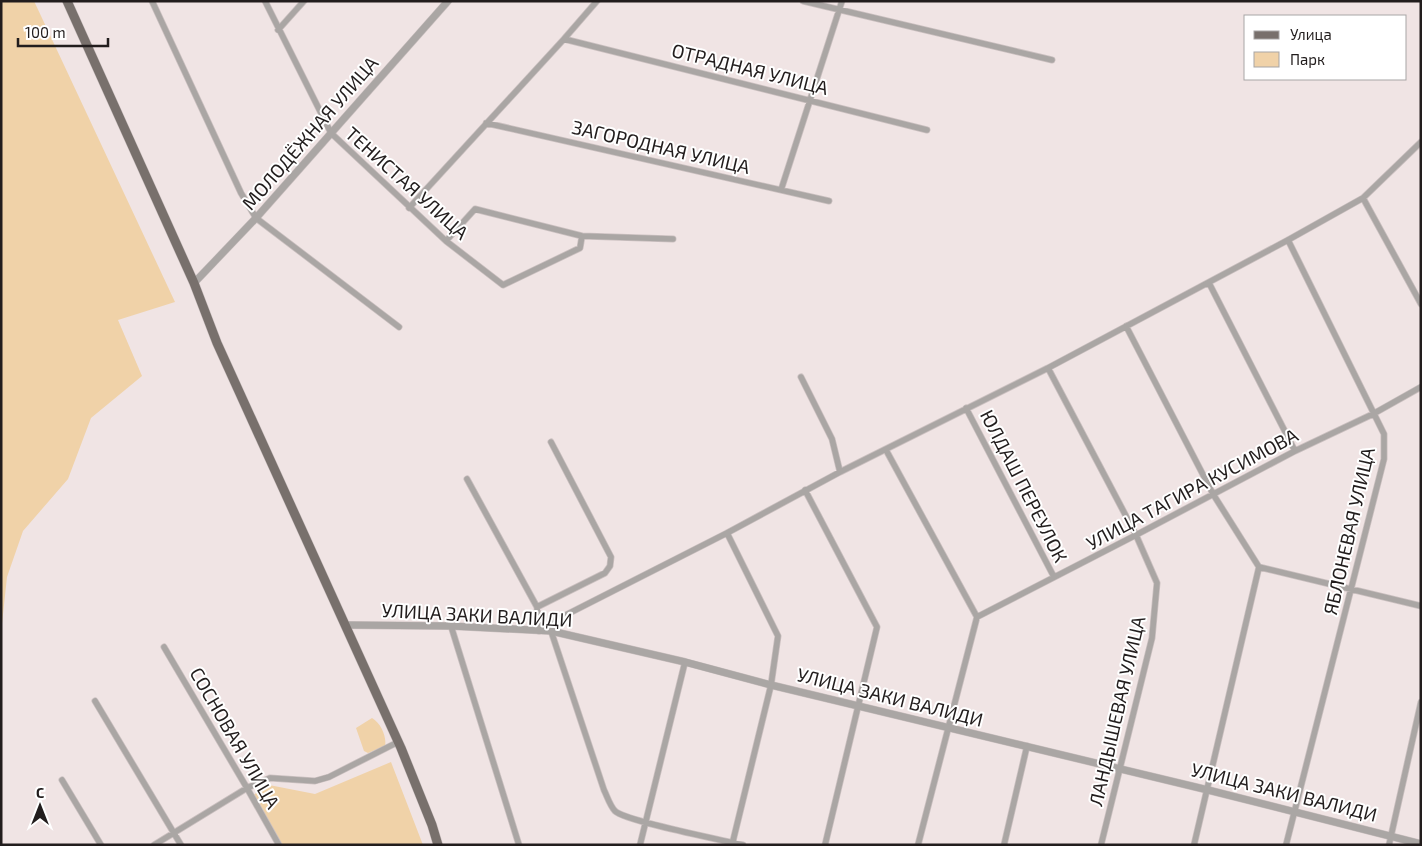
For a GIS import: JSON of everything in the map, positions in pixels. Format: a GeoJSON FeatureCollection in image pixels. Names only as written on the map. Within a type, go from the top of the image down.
{"type":"FeatureCollection","features":[{"type":"Feature","properties":{"kind":"main road"},"geometry":{"type":"LineString","coordinates":[[67,1],[194,283],[217,343],[398,742],[432,825],[438,845]]}},
{"type":"Feature","properties":{"kind":"street"},"geometry":{"type":"LineString","coordinates":[[152,1],[241,193],[256,218],[399,326]]}},
{"type":"Feature","properties":{"kind":"street","name":"ТЕНИСТАЯ УЛИЦА"},"geometry":{"type":"LineString","coordinates":[[265,1],[330,133],[446,241],[503,285],[580,248],[582,236]]}},
{"type":"Feature","properties":{"kind":"street"},"geometry":{"type":"LineString","coordinates":[[278,30],[304,1]]}},
{"type":"Feature","properties":{"kind":"street","name":"МОЛОДЁЖНАЯ УЛИЦА"},"geometry":{"type":"LineString","coordinates":[[194,283],[256,218],[448,1]]}},
{"type":"Feature","properties":{"kind":"street"},"geometry":{"type":"LineString","coordinates":[[409,208],[597,1]]}},
{"type":"Feature","properties":{"kind":"street"},"geometry":{"type":"LineString","coordinates":[[803,1],[1052,60]]}},
{"type":"Feature","properties":{"kind":"street"},"geometry":{"type":"LineString","coordinates":[[781,190],[842,1]]}},
{"type":"Feature","properties":{"kind":"street","name":"ОТРАДНАЯ УЛИЦА"},"geometry":{"type":"LineString","coordinates":[[564,39],[811,99],[927,130]]}},
{"type":"Feature","properties":{"kind":"street","name":"ЗАГОРОДНАЯ УЛИЦА"},"geometry":{"type":"LineString","coordinates":[[486,123],[829,201]]}},
{"type":"Feature","properties":{"kind":"street"},"geometry":{"type":"LineString","coordinates":[[743,845],[646,822],[615,811],[604,790],[550,631],[552,622],[840,472],[1048,368],[1288,240],[1363,198],[1421,142]]}},
{"type":"Feature","properties":{"kind":"street"},"geometry":{"type":"LineString","coordinates":[[1363,198],[1421,304]]}},
{"type":"Feature","properties":{"kind":"street"},"geometry":{"type":"LineString","coordinates":[[446,241],[475,209],[582,236],[673,239]]}},
{"type":"Feature","properties":{"kind":"street","name":"ЯБЛОНЕВАЯ УЛИЦА"},"geometry":{"type":"LineString","coordinates":[[1286,845],[1384,459],[1384,434],[1288,240]]}},
{"type":"Feature","properties":{"kind":"street"},"geometry":{"type":"LineString","coordinates":[[1209,283],[1295,451]]}},
{"type":"Feature","properties":{"kind":"street"},"geometry":{"type":"LineString","coordinates":[[1126,326],[1213,494],[1259,566],[1421,606]]}},
{"type":"Feature","properties":{"kind":"street","name":"ЛАНДЫШЕВАЯ УЛИЦА"},"geometry":{"type":"LineString","coordinates":[[1048,368],[1136,536],[1157,583],[1152,638],[1101,845]]}},
{"type":"Feature","properties":{"kind":"street"},"geometry":{"type":"LineString","coordinates":[[801,377],[832,439],[840,472]]}},
{"type":"Feature","properties":{"kind":"street","name":"УЛИЦА ТАГИРА КУСИМОВА"},"geometry":{"type":"LineString","coordinates":[[977,617],[1136,536],[1295,451],[1373,414],[1421,387]]}},
{"type":"Feature","properties":{"kind":"street","name":"ЮЛДАШ ПЕРЕУЛОК"},"geometry":{"type":"LineString","coordinates":[[966,408],[1054,577]]}},
{"type":"Feature","properties":{"kind":"street"},"geometry":{"type":"LineString","coordinates":[[537,607],[605,573],[610,566],[611,557],[552,442]]}},
{"type":"Feature","properties":{"kind":"street"},"geometry":{"type":"LineString","coordinates":[[886,450],[977,617],[918,845]]}},
{"type":"Feature","properties":{"kind":"street"},"geometry":{"type":"LineString","coordinates":[[467,479],[537,607],[539,631]]}},
{"type":"Feature","properties":{"kind":"street"},"geometry":{"type":"LineString","coordinates":[[805,490],[877,627],[825,845]]}},
{"type":"Feature","properties":{"kind":"street"},"geometry":{"type":"LineString","coordinates":[[726,533],[778,636],[771,685],[733,844]]}},
{"type":"Feature","properties":{"kind":"street"},"geometry":{"type":"LineString","coordinates":[[1194,845],[1259,566]]}},
{"type":"Feature","properties":{"kind":"street","name":"УЛИЦА ЗАКИ ВАЛИДИ"},"geometry":{"type":"LineString","coordinates":[[346,625],[451,626],[550,631],[686,662],[771,685],[1295,811],[1421,844]]}},
{"type":"Feature","properties":{"kind":"street"},"geometry":{"type":"LineString","coordinates":[[451,626],[519,845]]}},
{"type":"Feature","properties":{"kind":"street","name":"СОСНОВАЯ УЛИЦА"},"geometry":{"type":"LineString","coordinates":[[164,647],[279,845]]}},
{"type":"Feature","properties":{"kind":"street"},"geometry":{"type":"LineString","coordinates":[[640,845],[686,662]]}},
{"type":"Feature","properties":{"kind":"street"},"geometry":{"type":"LineString","coordinates":[[95,701],[181,845]]}},
{"type":"Feature","properties":{"kind":"street"},"geometry":{"type":"LineString","coordinates":[[1389,845],[1421,702]]}},
{"type":"Feature","properties":{"kind":"street"},"geometry":{"type":"LineString","coordinates":[[154,845],[247,788],[270,778],[315,781],[329,777],[398,742]]}},
{"type":"Feature","properties":{"kind":"street"},"geometry":{"type":"LineString","coordinates":[[1004,845],[1027,746]]}},
{"type":"Feature","properties":{"kind":"street"},"geometry":{"type":"LineString","coordinates":[[62,780],[101,845]]}},
{"type":"Feature","properties":{"kind":"green space"},"geometry":{"type":"Polygon","coordinates":[[[1,1],[34,1],[175,302],[118,320],[142,376],[91,418],[68,479],[23,531],[7,577],[1,633],[1,1]]]}},
{"type":"Feature","properties":{"kind":"green space"},"geometry":{"type":"Polygon","coordinates":[[[372,718],[383,730],[385,746],[368,753],[364,751],[356,728],[372,718]]]}},
{"type":"Feature","properties":{"kind":"green space"},"geometry":{"type":"Polygon","coordinates":[[[391,762],[423,845],[282,845],[253,795],[269,785],[315,794],[391,762]]]}}]}
